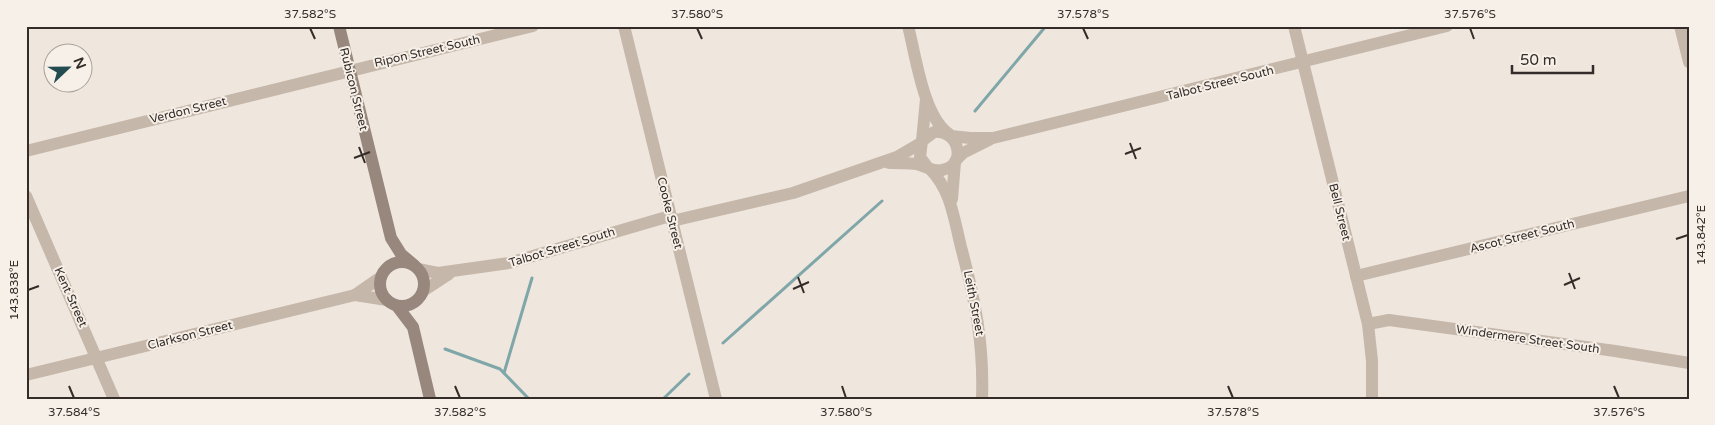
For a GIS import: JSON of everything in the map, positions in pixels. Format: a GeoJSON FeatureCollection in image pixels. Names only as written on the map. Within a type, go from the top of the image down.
{"type":"FeatureCollection","features":[{"type":"Feature","properties":{"kind":"street","name":"Rubicon Street"},"geometry":{"type":"LineString","coordinates":[[339,26],[391,238],[400,254],[416,267]]}},
{"type":"Feature","properties":{"kind":"street","name":"Ripon Street South"},"geometry":{"type":"LineString","coordinates":[[350,70],[532,26]]}},
{"type":"Feature","properties":{"kind":"street","name":"Cooke Street"},"geometry":{"type":"LineString","coordinates":[[624,26],[716,399]]}},
{"type":"Feature","properties":{"kind":"street"},"geometry":{"type":"LineString","coordinates":[[908,26],[926,97],[939,125],[958,145],[956,161],[944,170],[929,168],[920,157],[926,97]]}},
{"type":"Feature","properties":{"kind":"street","name":"Bell Street"},"geometry":{"type":"LineString","coordinates":[[1294,26],[1368,324],[1372,361],[1372,399]]}},
{"type":"Feature","properties":{"kind":"street","name":"Talbot Street South"},"geometry":{"type":"LineString","coordinates":[[956,161],[963,153],[993,138],[1447,26]]}},
{"type":"Feature","properties":{"kind":"street"},"geometry":{"type":"LineString","coordinates":[[1680,26],[1689,62]]}},
{"type":"Feature","properties":{"kind":"street","name":"Verdon Street"},"geometry":{"type":"LineString","coordinates":[[26,151],[350,70]]}},
{"type":"Feature","properties":{"kind":"street"},"geometry":{"type":"LineString","coordinates":[[921,142],[934,132],[950,135]]}},
{"type":"Feature","properties":{"kind":"street","name":"Talbot Street South"},"geometry":{"type":"LineString","coordinates":[[950,135],[970,138],[993,138]]}},
{"type":"Feature","properties":{"kind":"street","name":"Talbot Street South"},"geometry":{"type":"LineString","coordinates":[[453,272],[530,258],[611,232],[671,218],[780,197],[897,157],[921,142]]}},
{"type":"Feature","properties":{"kind":"street","name":"Leith Street"},"geometry":{"type":"LineString","coordinates":[[952,209],[952,185],[956,161]]}},
{"type":"Feature","properties":{"kind":"street","name":"Talbot Street South"},"geometry":{"type":"LineString","coordinates":[[879,163],[912,164],[929,168]]}},
{"type":"Feature","properties":{"kind":"street","name":"Leith Street"},"geometry":{"type":"LineString","coordinates":[[929,168],[941,182],[952,209],[979,323],[982,399]]}},
{"type":"Feature","properties":{"kind":"street","name":"Kent Street"},"geometry":{"type":"LineString","coordinates":[[26,196],[114,399]]}},
{"type":"Feature","properties":{"kind":"street","name":"Ascot Street South"},"geometry":{"type":"LineString","coordinates":[[1356,276],[1689,196]]}},
{"type":"Feature","properties":{"kind":"street","name":"Rubicon Street"},"geometry":{"type":"LineString","coordinates":[[384,273],[391,238]]}},
{"type":"Feature","properties":{"kind":"street"},"geometry":{"type":"LineString","coordinates":[[413,327],[381,289],[384,273],[397,262],[438,274],[453,272]]}},
{"type":"Feature","properties":{"kind":"street"},"geometry":{"type":"LineString","coordinates":[[416,267],[424,280],[413,327],[430,399]]}},
{"type":"Feature","properties":{"kind":"street"},"geometry":{"type":"LineString","coordinates":[[392,303],[409,305],[453,272]]}},
{"type":"Feature","properties":{"kind":"street","name":"Clarkson Street"},"geometry":{"type":"LineString","coordinates":[[26,375],[355,295],[384,273]]}},
{"type":"Feature","properties":{"kind":"street","name":"Clarkson Street"},"geometry":{"type":"LineString","coordinates":[[355,295],[392,303]]}},
{"type":"Feature","properties":{"kind":"street","name":"Windermere Street South"},"geometry":{"type":"LineString","coordinates":[[1368,324],[1389,320],[1615,351],[1689,364]]}},
{"type":"Feature","properties":{"kind":"waterway"},"geometry":{"type":"LineString","coordinates":[[975,111],[1046,26]]}},
{"type":"Feature","properties":{"kind":"waterway"},"geometry":{"type":"LineString","coordinates":[[723,343],[882,201]]}},
{"type":"Feature","properties":{"kind":"waterway"},"geometry":{"type":"LineString","coordinates":[[504,373],[532,278]]}},
{"type":"Feature","properties":{"kind":"waterway"},"geometry":{"type":"LineString","coordinates":[[445,349],[500,369],[529,399]]}},
{"type":"Feature","properties":{"kind":"waterway"},"geometry":{"type":"LineString","coordinates":[[663,399],[689,374]]}}]}
